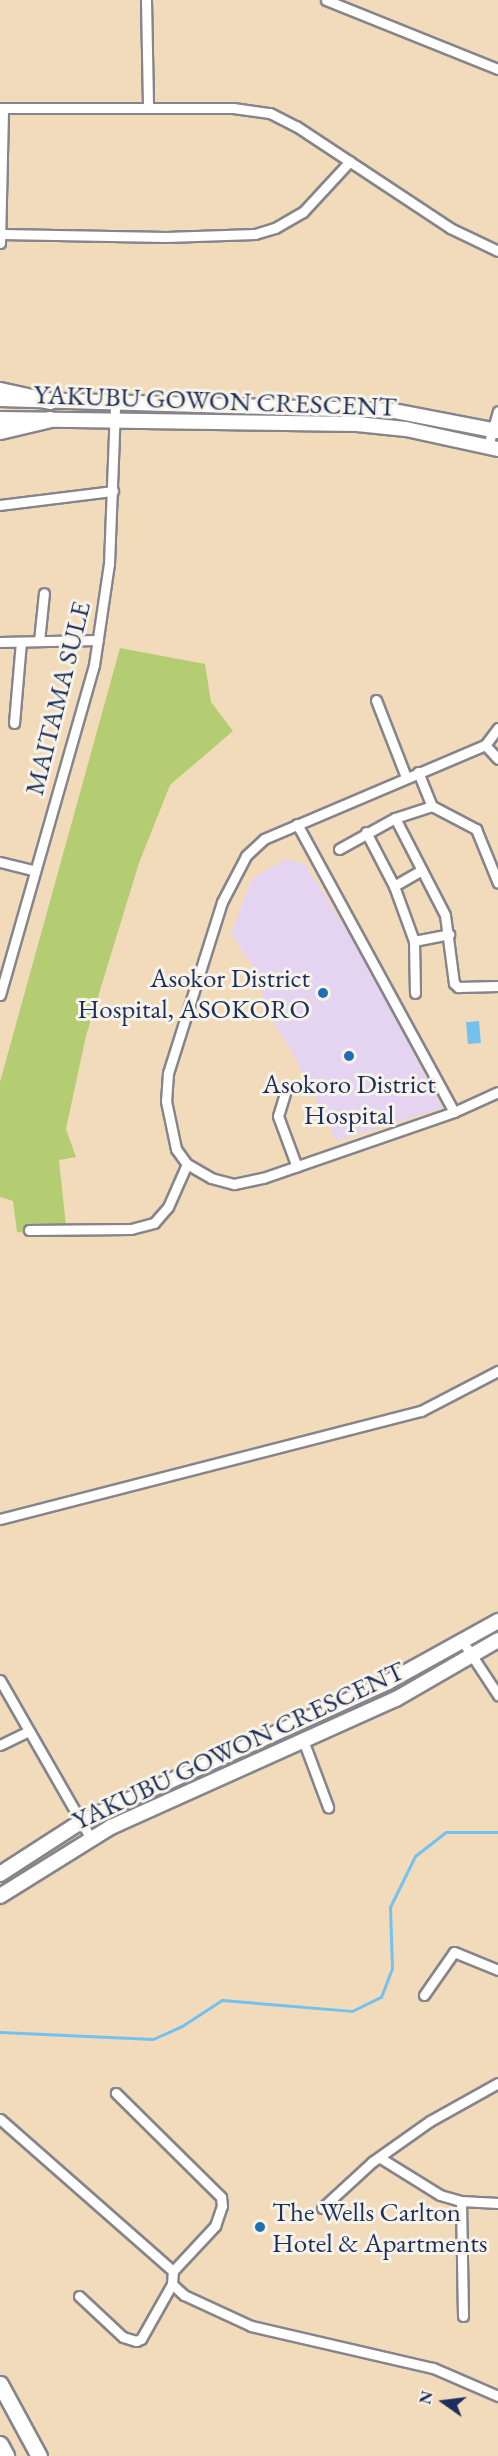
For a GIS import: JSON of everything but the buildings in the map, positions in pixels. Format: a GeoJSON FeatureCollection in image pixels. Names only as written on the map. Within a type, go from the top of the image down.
{"type":"FeatureCollection","features":[{"type":"Feature","properties":{"kind":"highway"},"geometry":{"type":"LineString","coordinates":[[0,390],[50,400]]}},
{"type":"Feature","properties":{"kind":"highway"},"geometry":{"type":"LineString","coordinates":[[0,431],[50,419]]}},
{"type":"Feature","properties":{"kind":"highway"},"geometry":{"type":"LineString","coordinates":[[0,2385],[39,2456]]}},
{"type":"Feature","properties":{"kind":"highway"},"geometry":{"type":"LineString","coordinates":[[0,2445],[6,2456]]}},
{"type":"Feature","properties":{"kind":"main road","name":"YAKUBU GOWON CRESCENT"},"geometry":{"type":"LineString","coordinates":[[0,399],[115,405],[249,404],[394,411],[495,430]]}},
{"type":"Feature","properties":{"kind":"main road","name":"YAKUBU GOWON CRESCENT"},"geometry":{"type":"LineString","coordinates":[[0,419],[357,424],[493,447]]}},
{"type":"Feature","properties":{"kind":"main road","name":"YAKUBU GOWON CRESCENT"},"geometry":{"type":"LineString","coordinates":[[0,1874],[82,1821],[378,1687],[464,1642],[498,1621]]}},
{"type":"Feature","properties":{"kind":"main road","name":"YAKUBU GOWON CRESCENT"},"geometry":{"type":"LineString","coordinates":[[0,1896],[91,1839],[142,1812],[204,1787],[396,1699],[498,1641]]}},
{"type":"Feature","properties":{"kind":"street"},"geometry":{"type":"LineString","coordinates":[[146,0],[148,108]]}},
{"type":"Feature","properties":{"kind":"street"},"geometry":{"type":"LineString","coordinates":[[326,0],[498,69]]}},
{"type":"Feature","properties":{"kind":"street"},"geometry":{"type":"LineString","coordinates":[[0,243],[2,108],[233,108],[270,113],[350,161],[450,228],[498,251]]}},
{"type":"Feature","properties":{"kind":"street"},"geometry":{"type":"LineString","coordinates":[[1,234],[166,237],[255,234],[275,228],[303,212],[350,161]]}},
{"type":"Feature","properties":{"kind":"street","name":"MAITAMA SULE"},"geometry":{"type":"LineString","coordinates":[[0,995],[98,640],[109,564],[115,405]]}},
{"type":"Feature","properties":{"kind":"street"},"geometry":{"type":"LineString","coordinates":[[493,447],[498,411]]}},
{"type":"Feature","properties":{"kind":"street"},"geometry":{"type":"LineString","coordinates":[[0,505],[113,491]]}},
{"type":"Feature","properties":{"kind":"street"},"geometry":{"type":"LineString","coordinates":[[39,641],[44,593]]}},
{"type":"Feature","properties":{"kind":"street"},"geometry":{"type":"LineString","coordinates":[[0,642],[98,640]]}},
{"type":"Feature","properties":{"kind":"street"},"geometry":{"type":"LineString","coordinates":[[14,723],[21,642]]}},
{"type":"Feature","properties":{"kind":"street"},"geometry":{"type":"LineString","coordinates":[[376,699],[406,777]]}},
{"type":"Feature","properties":{"kind":"street"},"geometry":{"type":"LineString","coordinates":[[498,728],[485,745],[264,839],[246,856],[218,914],[168,1073],[166,1101],[176,1149],[187,1164],[211,1178],[234,1184],[297,1167],[454,1112],[498,1092]]}},
{"type":"Feature","properties":{"kind":"street"},"geometry":{"type":"LineString","coordinates":[[485,745],[498,759]]}},
{"type":"Feature","properties":{"kind":"street"},"geometry":{"type":"LineString","coordinates":[[418,772],[432,806],[476,829],[498,883]]}},
{"type":"Feature","properties":{"kind":"street"},"geometry":{"type":"LineString","coordinates":[[339,849],[395,818],[432,806]]}},
{"type":"Feature","properties":{"kind":"street"},"geometry":{"type":"LineString","coordinates":[[395,818],[445,915],[454,983],[458,987],[498,986]]}},
{"type":"Feature","properties":{"kind":"street"},"geometry":{"type":"LineString","coordinates":[[297,824],[454,1112]]}},
{"type":"Feature","properties":{"kind":"street"},"geometry":{"type":"LineString","coordinates":[[366,832],[394,886],[414,941],[415,993]]}},
{"type":"Feature","properties":{"kind":"street"},"geometry":{"type":"LineString","coordinates":[[0,862],[35,871]]}},
{"type":"Feature","properties":{"kind":"street"},"geometry":{"type":"LineString","coordinates":[[394,886],[422,870]]}},
{"type":"Feature","properties":{"kind":"street"},"geometry":{"type":"LineString","coordinates":[[414,941],[449,933]]}},
{"type":"Feature","properties":{"kind":"street"},"geometry":{"type":"LineString","coordinates":[[286,1090],[278,1116],[297,1167]]}},
{"type":"Feature","properties":{"kind":"street"},"geometry":{"type":"LineString","coordinates":[[29,1230],[131,1229],[154,1223],[168,1207],[187,1164]]}},
{"type":"Feature","properties":{"kind":"street"},"geometry":{"type":"LineString","coordinates":[[0,1519],[421,1411],[498,1371]]}},
{"type":"Feature","properties":{"kind":"street"},"geometry":{"type":"LineString","coordinates":[[464,1642],[498,1695]]}},
{"type":"Feature","properties":{"kind":"street"},"geometry":{"type":"LineString","coordinates":[[0,1680],[91,1839]]}},
{"type":"Feature","properties":{"kind":"street"},"geometry":{"type":"LineString","coordinates":[[0,1746],[29,1731]]}},
{"type":"Feature","properties":{"kind":"street"},"geometry":{"type":"LineString","coordinates":[[303,1740],[328,1807]]}},
{"type":"Feature","properties":{"kind":"street"},"geometry":{"type":"LineString","coordinates":[[424,1995],[454,1952],[498,1970]]}},
{"type":"Feature","properties":{"kind":"street"},"geometry":{"type":"LineString","coordinates":[[322,2208],[372,2162],[382,2159],[430,2121],[498,2084]]}},
{"type":"Feature","properties":{"kind":"street"},"geometry":{"type":"LineString","coordinates":[[79,2296],[123,2337],[136,2342],[172,2284],[173,2271],[215,2226],[222,2206],[221,2197],[116,2093]]}},
{"type":"Feature","properties":{"kind":"street"},"geometry":{"type":"LineString","coordinates":[[0,2119],[173,2271]]}},
{"type":"Feature","properties":{"kind":"street"},"geometry":{"type":"LineString","coordinates":[[382,2159],[412,2180],[461,2201],[498,2203]]}},
{"type":"Feature","properties":{"kind":"street"},"geometry":{"type":"LineString","coordinates":[[461,2201],[463,2316]]}},
{"type":"Feature","properties":{"kind":"street"},"geometry":{"type":"LineString","coordinates":[[172,2284],[184,2295],[251,2326],[433,2368],[498,2396]]}},
{"type":"Feature","properties":{"kind":"shaded area","name":"Asokor District Hospital, ASOKORO"},"geometry":{"type":"Polygon","coordinates":[[[286,859],[305,864],[359,950],[442,1108],[336,1141],[295,1057],[272,1020],[252,965],[231,934],[252,879],[286,859]]]}},
{"type":"Feature","properties":{"kind":"green space"},"geometry":{"type":"Polygon","coordinates":[[[120,648],[205,664],[211,702],[233,731],[170,785],[139,863],[86,1036],[66,1129],[76,1157],[59,1160],[67,1236],[17,1232],[13,1201],[0,1197],[0,1082],[120,648]]]}},
{"type":"Feature","properties":{"kind":"water"},"geometry":{"type":"Polygon","coordinates":[[[479,1021],[481,1043],[468,1044],[466,1022],[479,1021]]]}},
{"type":"Feature","properties":{"kind":"waterway"},"geometry":{"type":"LineString","coordinates":[[0,2032],[153,2039],[182,2026],[222,2000],[352,2011],[381,1997],[392,1968],[390,1907],[415,1856],[446,1832],[498,1832]]}},
{"type":"Feature","properties":{"kind":"place","name":"Asokor District Hospital, ASOKORO"},"geometry":{"type":"Point","coordinates":[323,993]}},
{"type":"Feature","properties":{"kind":"place","name":"Asokoro District Hospital"},"geometry":{"type":"Point","coordinates":[349,1056]}},
{"type":"Feature","properties":{"kind":"place","name":"The Wells Carlton Hotel & Apartments"},"geometry":{"type":"Point","coordinates":[260,2227]}}]}
